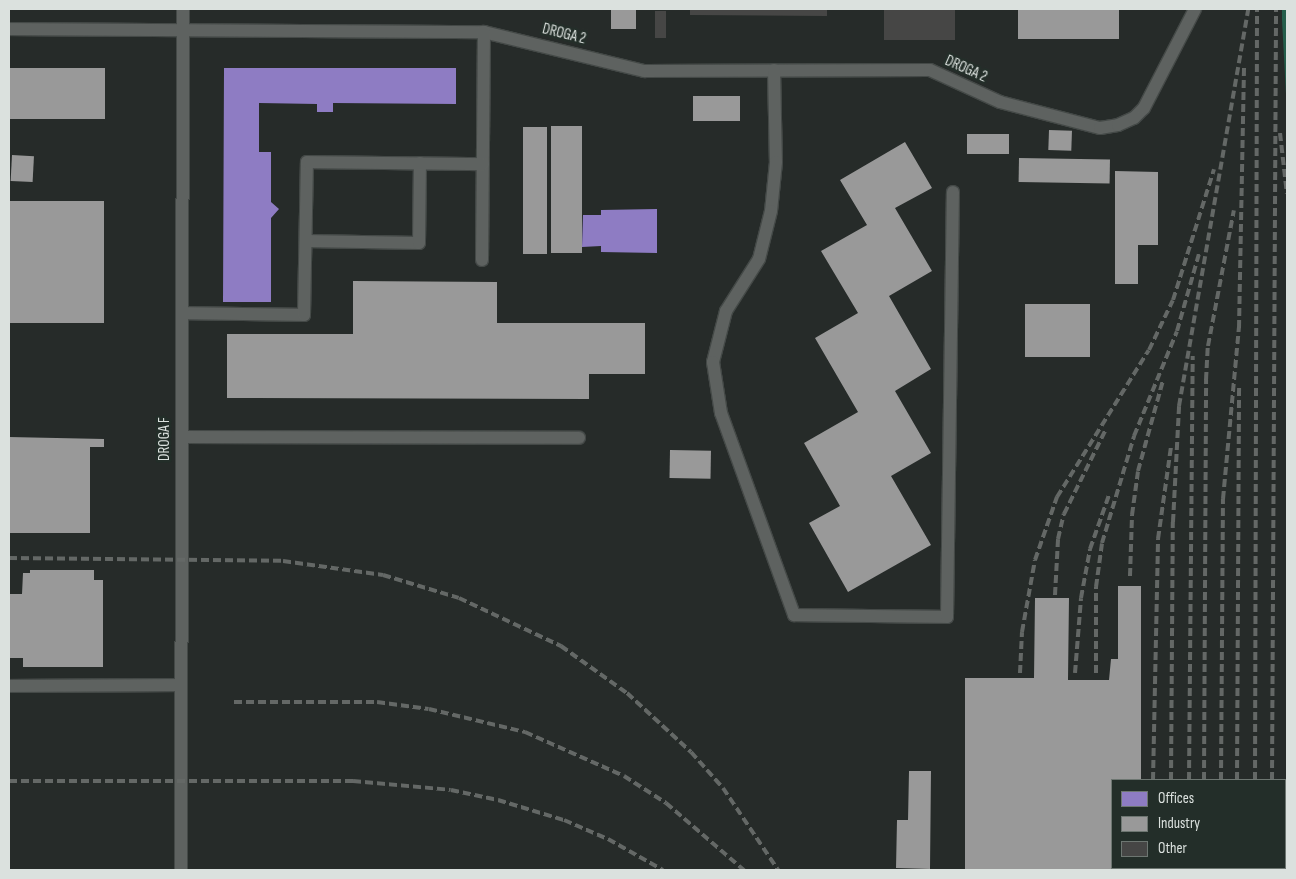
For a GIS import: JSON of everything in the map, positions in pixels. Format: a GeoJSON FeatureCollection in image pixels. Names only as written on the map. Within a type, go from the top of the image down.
{"type":"FeatureCollection","features":[{"type":"Feature","properties":{"kind":"lane","name":"DROGA F"},"geometry":{"type":"LineString","coordinates":[[181,870],[183,9]]}},
{"type":"Feature","properties":{"kind":"lane","name":"DROGA 2"},"geometry":{"type":"LineString","coordinates":[[9,29],[484,32],[644,71],[930,70],[1000,102],[1100,128],[1118,126],[1134,118],[1144,108],[1195,9]]}},
{"type":"Feature","properties":{"kind":"lane"},"geometry":{"type":"LineString","coordinates":[[482,260],[484,32]]}},
{"type":"Feature","properties":{"kind":"lane"},"geometry":{"type":"LineString","coordinates":[[774,70],[776,162],[771,211],[759,259],[726,311],[713,362],[721,413],[794,615],[947,617],[953,192]]}},
{"type":"Feature","properties":{"kind":"lane"},"geometry":{"type":"LineString","coordinates":[[182,313],[304,315],[306,162],[483,164]]}},
{"type":"Feature","properties":{"kind":"lane"},"geometry":{"type":"LineString","coordinates":[[306,242],[419,243],[420,163]]}},
{"type":"Feature","properties":{"kind":"lane"},"geometry":{"type":"LineString","coordinates":[[182,436],[578,438]]}},
{"type":"Feature","properties":{"kind":"lane"},"geometry":{"type":"LineString","coordinates":[[9,686],[181,685]]}},
{"type":"Feature","properties":{"kind":"green space"},"geometry":{"type":"Polygon","coordinates":[[[1282,9],[1287,9],[1287,113],[1282,20],[1282,9]]]}},
{"type":"Feature","properties":{"kind":"building: Offices"},"geometry":{"type":"Polygon","coordinates":[[[224,68],[456,68],[456,104],[333,103],[333,112],[317,112],[317,104],[259,103],[259,152],[271,152],[271,202],[279,209],[271,218],[271,302],[223,302],[224,68]]]}},
{"type":"Feature","properties":{"kind":"building: Offices"},"geometry":{"type":"Polygon","coordinates":[[[657,209],[657,253],[601,252],[601,246],[582,247],[583,215],[601,215],[601,210],[657,209]]]}},
{"type":"Feature","properties":{"kind":"building: Industry"},"geometry":{"type":"Polygon","coordinates":[[[611,9],[636,9],[636,29],[611,29],[611,9]]]}},
{"type":"Feature","properties":{"kind":"building: Industry"},"geometry":{"type":"Polygon","coordinates":[[[1018,9],[1119,9],[1119,39],[1018,39],[1018,9]]]}},
{"type":"Feature","properties":{"kind":"building: Industry"},"geometry":{"type":"Polygon","coordinates":[[[9,68],[105,68],[105,119],[9,119],[9,68]]]}},
{"type":"Feature","properties":{"kind":"building: Industry"},"geometry":{"type":"Polygon","coordinates":[[[693,96],[740,96],[740,121],[693,121],[693,96]]]}},
{"type":"Feature","properties":{"kind":"building: Industry"},"geometry":{"type":"Polygon","coordinates":[[[551,126],[582,126],[582,253],[551,253],[551,126]]]}},
{"type":"Feature","properties":{"kind":"building: Industry"},"geometry":{"type":"Polygon","coordinates":[[[523,127],[547,127],[547,254],[523,254],[523,127]]]}},
{"type":"Feature","properties":{"kind":"building: Industry"},"geometry":{"type":"Polygon","coordinates":[[[1049,130],[1072,131],[1071,151],[1048,150],[1049,130]]]}},
{"type":"Feature","properties":{"kind":"building: Industry"},"geometry":{"type":"Polygon","coordinates":[[[967,134],[1009,134],[1009,154],[967,154],[967,134]]]}},
{"type":"Feature","properties":{"kind":"building: Industry"},"geometry":{"type":"Polygon","coordinates":[[[905,142],[932,188],[895,208],[932,271],[889,296],[931,369],[895,391],[931,453],[891,476],[931,545],[848,592],[809,523],[840,506],[804,443],[858,412],[815,338],[858,313],[821,251],[867,225],[840,180],[905,142]]]}},
{"type":"Feature","properties":{"kind":"building: Industry"},"geometry":{"type":"Polygon","coordinates":[[[12,155],[34,156],[33,182],[11,181],[12,155]]]}},
{"type":"Feature","properties":{"kind":"building: Industry"},"geometry":{"type":"Polygon","coordinates":[[[1019,158],[1110,160],[1110,184],[1019,182],[1019,158]]]}},
{"type":"Feature","properties":{"kind":"building: Industry"},"geometry":{"type":"Polygon","coordinates":[[[1115,171],[1158,172],[1158,245],[1138,245],[1138,284],[1115,284],[1115,171]]]}},
{"type":"Feature","properties":{"kind":"building: Industry"},"geometry":{"type":"Polygon","coordinates":[[[9,201],[104,201],[104,323],[9,323],[9,201]]]}},
{"type":"Feature","properties":{"kind":"building: Industry"},"geometry":{"type":"Polygon","coordinates":[[[353,281],[497,282],[497,323],[645,323],[645,374],[589,374],[589,399],[227,398],[227,334],[353,334],[353,281]]]}},
{"type":"Feature","properties":{"kind":"building: Industry"},"geometry":{"type":"Polygon","coordinates":[[[1025,304],[1090,304],[1090,357],[1025,357],[1025,304]]]}},
{"type":"Feature","properties":{"kind":"building: Industry"},"geometry":{"type":"Polygon","coordinates":[[[9,437],[104,439],[104,447],[90,447],[90,533],[9,533],[9,437]]]}},
{"type":"Feature","properties":{"kind":"building: Industry"},"geometry":{"type":"Polygon","coordinates":[[[670,450],[711,451],[711,479],[670,478],[670,450]]]}},
{"type":"Feature","properties":{"kind":"building: Industry"},"geometry":{"type":"Polygon","coordinates":[[[30,570],[94,570],[94,580],[103,580],[103,667],[23,667],[23,658],[9,658],[9,594],[22,594],[23,573],[30,573],[30,570]]]}},
{"type":"Feature","properties":{"kind":"building: Industry"},"geometry":{"type":"Polygon","coordinates":[[[1118,586],[1141,586],[1141,779],[1111,779],[1111,869],[1186,870],[965,869],[965,678],[1034,678],[1035,598],[1069,598],[1068,680],[1109,680],[1111,659],[1118,659],[1118,586]]]}},
{"type":"Feature","properties":{"kind":"building: Industry"},"geometry":{"type":"Polygon","coordinates":[[[909,771],[931,771],[930,869],[896,868],[897,820],[908,820],[909,771]]]}},
{"type":"Feature","properties":{"kind":"building: Other"},"geometry":{"type":"Polygon","coordinates":[[[690,9],[827,9],[827,16],[690,15],[690,9]]]}},
{"type":"Feature","properties":{"kind":"building: Other"},"geometry":{"type":"Polygon","coordinates":[[[884,9],[955,9],[955,40],[884,40],[884,9]]]}},
{"type":"Feature","properties":{"kind":"building: Other"},"geometry":{"type":"Polygon","coordinates":[[[655,11],[666,11],[666,38],[655,38],[655,11]]]}},
{"type":"Feature","properties":{"kind":"railway"},"geometry":{"type":"LineString","coordinates":[[1171,779],[1173,522],[1179,406],[1248,9]]}},
{"type":"Feature","properties":{"kind":"railway"},"geometry":{"type":"LineString","coordinates":[[1255,779],[1257,9]]}},
{"type":"Feature","properties":{"kind":"railway"},"geometry":{"type":"LineString","coordinates":[[1272,779],[1276,9]]}},
{"type":"Feature","properties":{"kind":"railway"},"geometry":{"type":"LineString","coordinates":[[1221,779],[1223,499],[1239,328],[1244,66]]}},
{"type":"Feature","properties":{"kind":"railway"},"geometry":{"type":"LineString","coordinates":[[1280,133],[1287,194]]}},
{"type":"Feature","properties":{"kind":"railway"},"geometry":{"type":"LineString","coordinates":[[1020,673],[1022,632],[1035,560],[1057,497],[1149,350],[1173,300],[1214,169]]}},
{"type":"Feature","properties":{"kind":"railway"},"geometry":{"type":"LineString","coordinates":[[1204,779],[1206,380],[1208,346],[1234,210]]}},
{"type":"Feature","properties":{"kind":"railway"},"geometry":{"type":"LineString","coordinates":[[1096,673],[1096,587],[1102,543],[1134,436],[1177,331],[1199,254]]}},
{"type":"Feature","properties":{"kind":"railway"},"geometry":{"type":"LineString","coordinates":[[1189,779],[1193,356]]}},
{"type":"Feature","properties":{"kind":"railway"},"geometry":{"type":"LineString","coordinates":[[1130,576],[1132,515],[1138,471],[1163,380]]}},
{"type":"Feature","properties":{"kind":"railway"},"geometry":{"type":"LineString","coordinates":[[1237,779],[1239,385]]}},
{"type":"Feature","properties":{"kind":"railway"},"geometry":{"type":"LineString","coordinates":[[1055,595],[1058,539],[1064,514],[1106,429]]}},
{"type":"Feature","properties":{"kind":"railway"},"geometry":{"type":"LineString","coordinates":[[1153,779],[1158,539],[1171,446]]}},
{"type":"Feature","properties":{"kind":"railway"},"geometry":{"type":"LineString","coordinates":[[1075,673],[1081,598],[1090,549],[1109,495]]}},
{"type":"Feature","properties":{"kind":"railway"},"geometry":{"type":"LineString","coordinates":[[9,558],[283,561],[383,575],[459,598],[561,646],[627,693],[691,752],[723,788],[778,870]]}},
{"type":"Feature","properties":{"kind":"railway"},"geometry":{"type":"LineString","coordinates":[[234,702],[377,702],[429,709],[525,732],[624,776],[666,803],[744,870]]}},
{"type":"Feature","properties":{"kind":"railway"},"geometry":{"type":"LineString","coordinates":[[9,781],[353,781],[451,790],[498,800],[564,820],[608,839],[663,870]]}}]}
